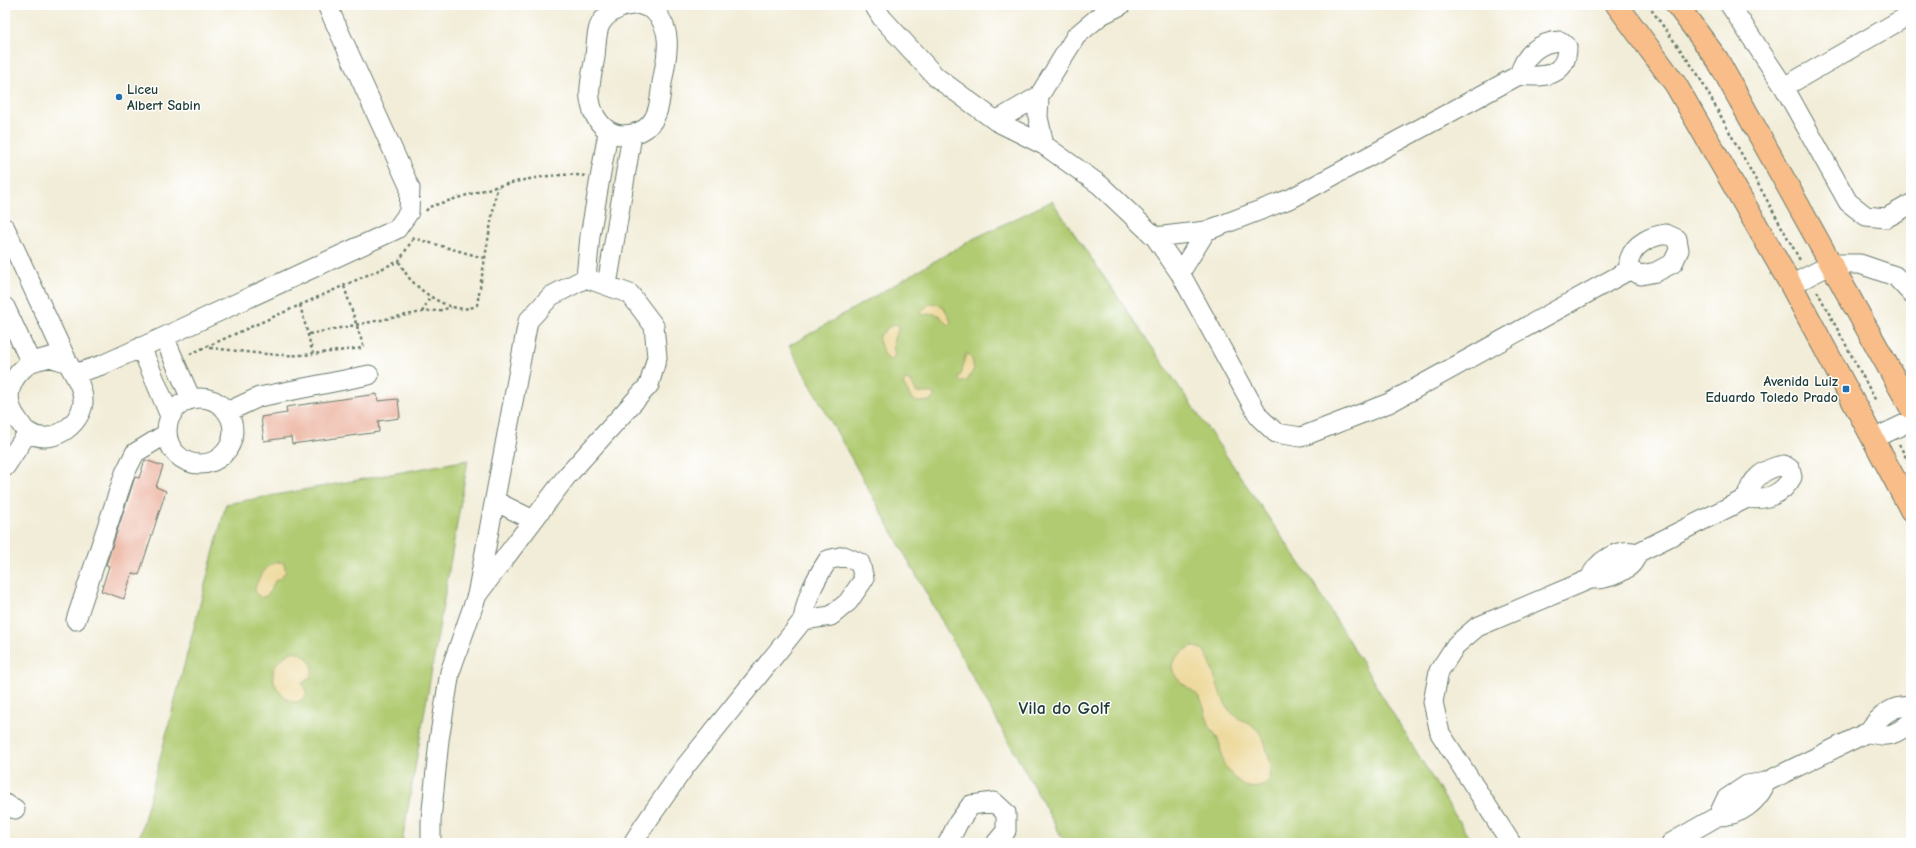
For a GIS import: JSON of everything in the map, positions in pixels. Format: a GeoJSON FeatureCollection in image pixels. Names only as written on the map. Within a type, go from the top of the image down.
{"type":"FeatureCollection","features":[{"type":"Feature","properties":{"kind":"main road"},"geometry":{"type":"LineString","coordinates":[[1616,5],[1676,85],[1791,285],[1911,510]]}},
{"type":"Feature","properties":{"kind":"main road"},"geometry":{"type":"LineString","coordinates":[[1677,5],[1717,59],[1911,408]]}},
{"type":"Feature","properties":{"kind":"street"},"geometry":{"type":"LineString","coordinates":[[5,228],[71,369],[80,386],[83,402],[77,421],[64,431],[47,438],[28,432],[12,413],[8,396],[12,381],[31,363],[50,357],[71,369],[102,365],[397,229],[410,212],[410,188],[327,5]]}},
{"type":"Feature","properties":{"kind":"street"},"geometry":{"type":"LineString","coordinates":[[633,5],[623,6],[609,14],[599,27],[590,98],[593,113],[608,132],[620,135],[632,134],[643,130],[651,124],[657,113],[668,42],[664,24],[654,10],[641,5]]}},
{"type":"Feature","properties":{"kind":"street"},"geometry":{"type":"LineString","coordinates":[[874,5],[882,18],[936,77],[996,121],[1044,146],[1100,185],[1155,237],[1180,273],[1259,416],[1276,433],[1301,437],[1389,403],[1629,270]]}},
{"type":"Feature","properties":{"kind":"street"},"geometry":{"type":"LineString","coordinates":[[996,121],[1039,96],[1076,36],[1101,15],[1121,5]]}},
{"type":"Feature","properties":{"kind":"street"},"geometry":{"type":"LineString","coordinates":[[1730,5],[1784,87],[1848,202],[1866,216],[1886,218],[1911,204]]}},
{"type":"Feature","properties":{"kind":"street"},"geometry":{"type":"LineString","coordinates":[[1784,87],[1911,14]]}},
{"type":"Feature","properties":{"kind":"street"},"geometry":{"type":"LineString","coordinates":[[1155,237],[1206,231],[1292,198],[1519,75]]}},
{"type":"Feature","properties":{"kind":"street"},"geometry":{"type":"LineString","coordinates":[[1039,96],[1038,117],[1044,146]]}},
{"type":"Feature","properties":{"kind":"street"},"geometry":{"type":"LineString","coordinates":[[586,278],[590,236],[608,132]]}},
{"type":"Feature","properties":{"kind":"street"},"geometry":{"type":"LineString","coordinates":[[607,285],[632,134]]}},
{"type":"Feature","properties":{"kind":"street"},"geometry":{"type":"LineString","coordinates":[[1180,273],[1206,231]]}},
{"type":"Feature","properties":{"kind":"street"},"geometry":{"type":"LineString","coordinates":[[1791,285],[1832,264],[1860,264],[1895,276],[1911,293]]}},
{"type":"Feature","properties":{"kind":"street"},"geometry":{"type":"LineString","coordinates":[[431,843],[431,820],[439,740],[450,672],[477,595],[528,321],[551,296],[586,278],[630,294],[654,326],[657,357],[649,385],[566,477],[477,595]]}},
{"type":"Feature","properties":{"kind":"street"},"geometry":{"type":"LineString","coordinates":[[5,307],[31,363]]}},
{"type":"Feature","properties":{"kind":"street"},"geometry":{"type":"LineString","coordinates":[[164,337],[191,399]]}},
{"type":"Feature","properties":{"kind":"street"},"geometry":{"type":"LineString","coordinates":[[141,347],[170,416]]}},
{"type":"Feature","properties":{"kind":"street"},"geometry":{"type":"LineString","coordinates":[[227,412],[259,397],[369,375]]}},
{"type":"Feature","properties":{"kind":"street"},"geometry":{"type":"LineString","coordinates":[[201,398],[220,404],[227,412],[232,422],[233,433],[231,444],[225,454],[216,461],[206,465],[195,465],[184,461],[175,454],[169,445],[166,434],[170,416],[176,408],[191,399],[201,398]]}},
{"type":"Feature","properties":{"kind":"street"},"geometry":{"type":"LineString","coordinates":[[1873,439],[1911,421]]}},
{"type":"Feature","properties":{"kind":"street"},"geometry":{"type":"LineString","coordinates":[[5,467],[28,432]]}},
{"type":"Feature","properties":{"kind":"street"},"geometry":{"type":"LineString","coordinates":[[76,620],[126,473],[135,452],[166,434]]}},
{"type":"Feature","properties":{"kind":"street"},"geometry":{"type":"LineString","coordinates":[[1511,843],[1440,733],[1433,702],[1439,671],[1456,645],[1477,628],[1590,579],[1593,570],[1600,563],[1622,551],[1629,550],[1637,553],[1747,498]]}},
{"type":"Feature","properties":{"kind":"street"},"geometry":{"type":"LineString","coordinates":[[495,501],[533,520]]}},
{"type":"Feature","properties":{"kind":"street"},"geometry":{"type":"LineString","coordinates":[[633,843],[642,827],[684,768],[803,620]]}},
{"type":"Feature","properties":{"kind":"street"},"geometry":{"type":"LineString","coordinates":[[1671,843],[1718,816],[1726,799],[1747,785],[1766,782],[1868,732],[1876,721],[1890,711],[1905,706],[1911,707]]}},
{"type":"Feature","properties":{"kind":"street"},"geometry":{"type":"LineString","coordinates":[[1868,732],[1880,736],[1888,736],[1903,729],[1911,722]]}},
{"type":"Feature","properties":{"kind":"street"},"geometry":{"type":"LineString","coordinates":[[948,843],[958,823],[971,805],[994,802],[1006,813],[1006,831],[996,843]]}},
{"type":"Feature","properties":{"kind":"path"},"geometry":{"type":"LineString","coordinates":[[425,213],[429,207],[497,187],[551,175],[579,175],[600,178]]}},
{"type":"Feature","properties":{"kind":"path"},"geometry":{"type":"LineString","coordinates":[[309,334],[422,312],[442,310],[451,307],[468,308],[477,305],[497,187]]}},
{"type":"Feature","properties":{"kind":"path"},"geometry":{"type":"LineString","coordinates":[[174,360],[208,347],[399,262],[413,238],[414,232]]}},
{"type":"Feature","properties":{"kind":"path"},"geometry":{"type":"LineString","coordinates":[[413,238],[484,258]]}},
{"type":"Feature","properties":{"kind":"path"},"geometry":{"type":"LineString","coordinates":[[399,262],[412,282],[430,297],[451,307]]}},
{"type":"Feature","properties":{"kind":"path"},"geometry":{"type":"LineString","coordinates":[[208,347],[274,354],[300,355],[362,348],[357,324],[344,286]]}},
{"type":"Feature","properties":{"kind":"path"},"geometry":{"type":"LineString","coordinates":[[422,312],[430,297]]}},
{"type":"Feature","properties":{"kind":"path"},"geometry":{"type":"LineString","coordinates":[[300,305],[309,334],[313,354]]}},
{"type":"Feature","properties":{"kind":"green space"},"geometry":{"type":"Polygon","coordinates":[[[1052,201],[1314,584],[1472,843],[1065,843],[789,346],[971,240],[1052,201]]]}},
{"type":"Feature","properties":{"kind":"green space"},"geometry":{"type":"Polygon","coordinates":[[[468,460],[402,843],[138,843],[226,504],[468,460]]]}},
{"type":"Feature","properties":{"kind":"sand"},"geometry":{"type":"Polygon","coordinates":[[[931,303],[939,305],[944,309],[951,323],[947,325],[936,314],[921,315],[920,312],[931,303]]]}},
{"type":"Feature","properties":{"kind":"sand"},"geometry":{"type":"Polygon","coordinates":[[[896,324],[900,327],[893,344],[895,355],[891,361],[884,355],[878,337],[889,327],[896,324]]]}},
{"type":"Feature","properties":{"kind":"sand"},"geometry":{"type":"Polygon","coordinates":[[[966,353],[972,359],[974,369],[967,381],[961,382],[958,379],[962,372],[966,353]]]}},
{"type":"Feature","properties":{"kind":"sand"},"geometry":{"type":"Polygon","coordinates":[[[906,379],[912,383],[917,393],[934,393],[934,397],[930,401],[917,402],[911,398],[903,384],[906,379]]]}},
{"type":"Feature","properties":{"kind":"sand"},"geometry":{"type":"Polygon","coordinates":[[[275,562],[283,562],[286,571],[281,578],[275,581],[268,595],[261,598],[255,592],[255,588],[264,571],[275,562]]]}},
{"type":"Feature","properties":{"kind":"sand"},"geometry":{"type":"Polygon","coordinates":[[[1192,646],[1204,650],[1225,704],[1230,711],[1255,728],[1263,738],[1268,752],[1271,775],[1269,780],[1262,786],[1253,788],[1248,787],[1228,771],[1222,760],[1219,742],[1210,726],[1201,700],[1194,692],[1176,678],[1172,667],[1174,660],[1179,654],[1192,646]]]}},
{"type":"Feature","properties":{"kind":"sand"},"geometry":{"type":"Polygon","coordinates":[[[294,651],[301,653],[306,657],[313,668],[310,678],[302,683],[307,693],[297,702],[287,699],[280,692],[273,679],[274,668],[277,663],[294,651]]]}},
{"type":"Feature","properties":{"kind":"building"},"geometry":{"type":"Polygon","coordinates":[[[377,394],[378,401],[398,399],[400,418],[378,421],[379,432],[292,444],[291,437],[264,441],[261,417],[287,413],[286,407],[377,394]]]}},
{"type":"Feature","properties":{"kind":"building"},"geometry":{"type":"Polygon","coordinates":[[[145,460],[163,466],[156,487],[166,491],[139,575],[132,573],[124,599],[101,591],[109,566],[106,565],[135,477],[139,478],[145,460]]]}},
{"type":"Feature","properties":{"kind":"place","name":"Liceu Albert Sabin"},"geometry":{"type":"Point","coordinates":[119,97]}},
{"type":"Feature","properties":{"kind":"place","name":"Avenida Luiz Eduardo Toledo Prado"},"geometry":{"type":"Point","coordinates":[1846,389]}},
{"type":"Feature","properties":{"kind":"district","name":"Vila do Golf"},"geometry":{"type":"Point","coordinates":[1064,708]}}]}
